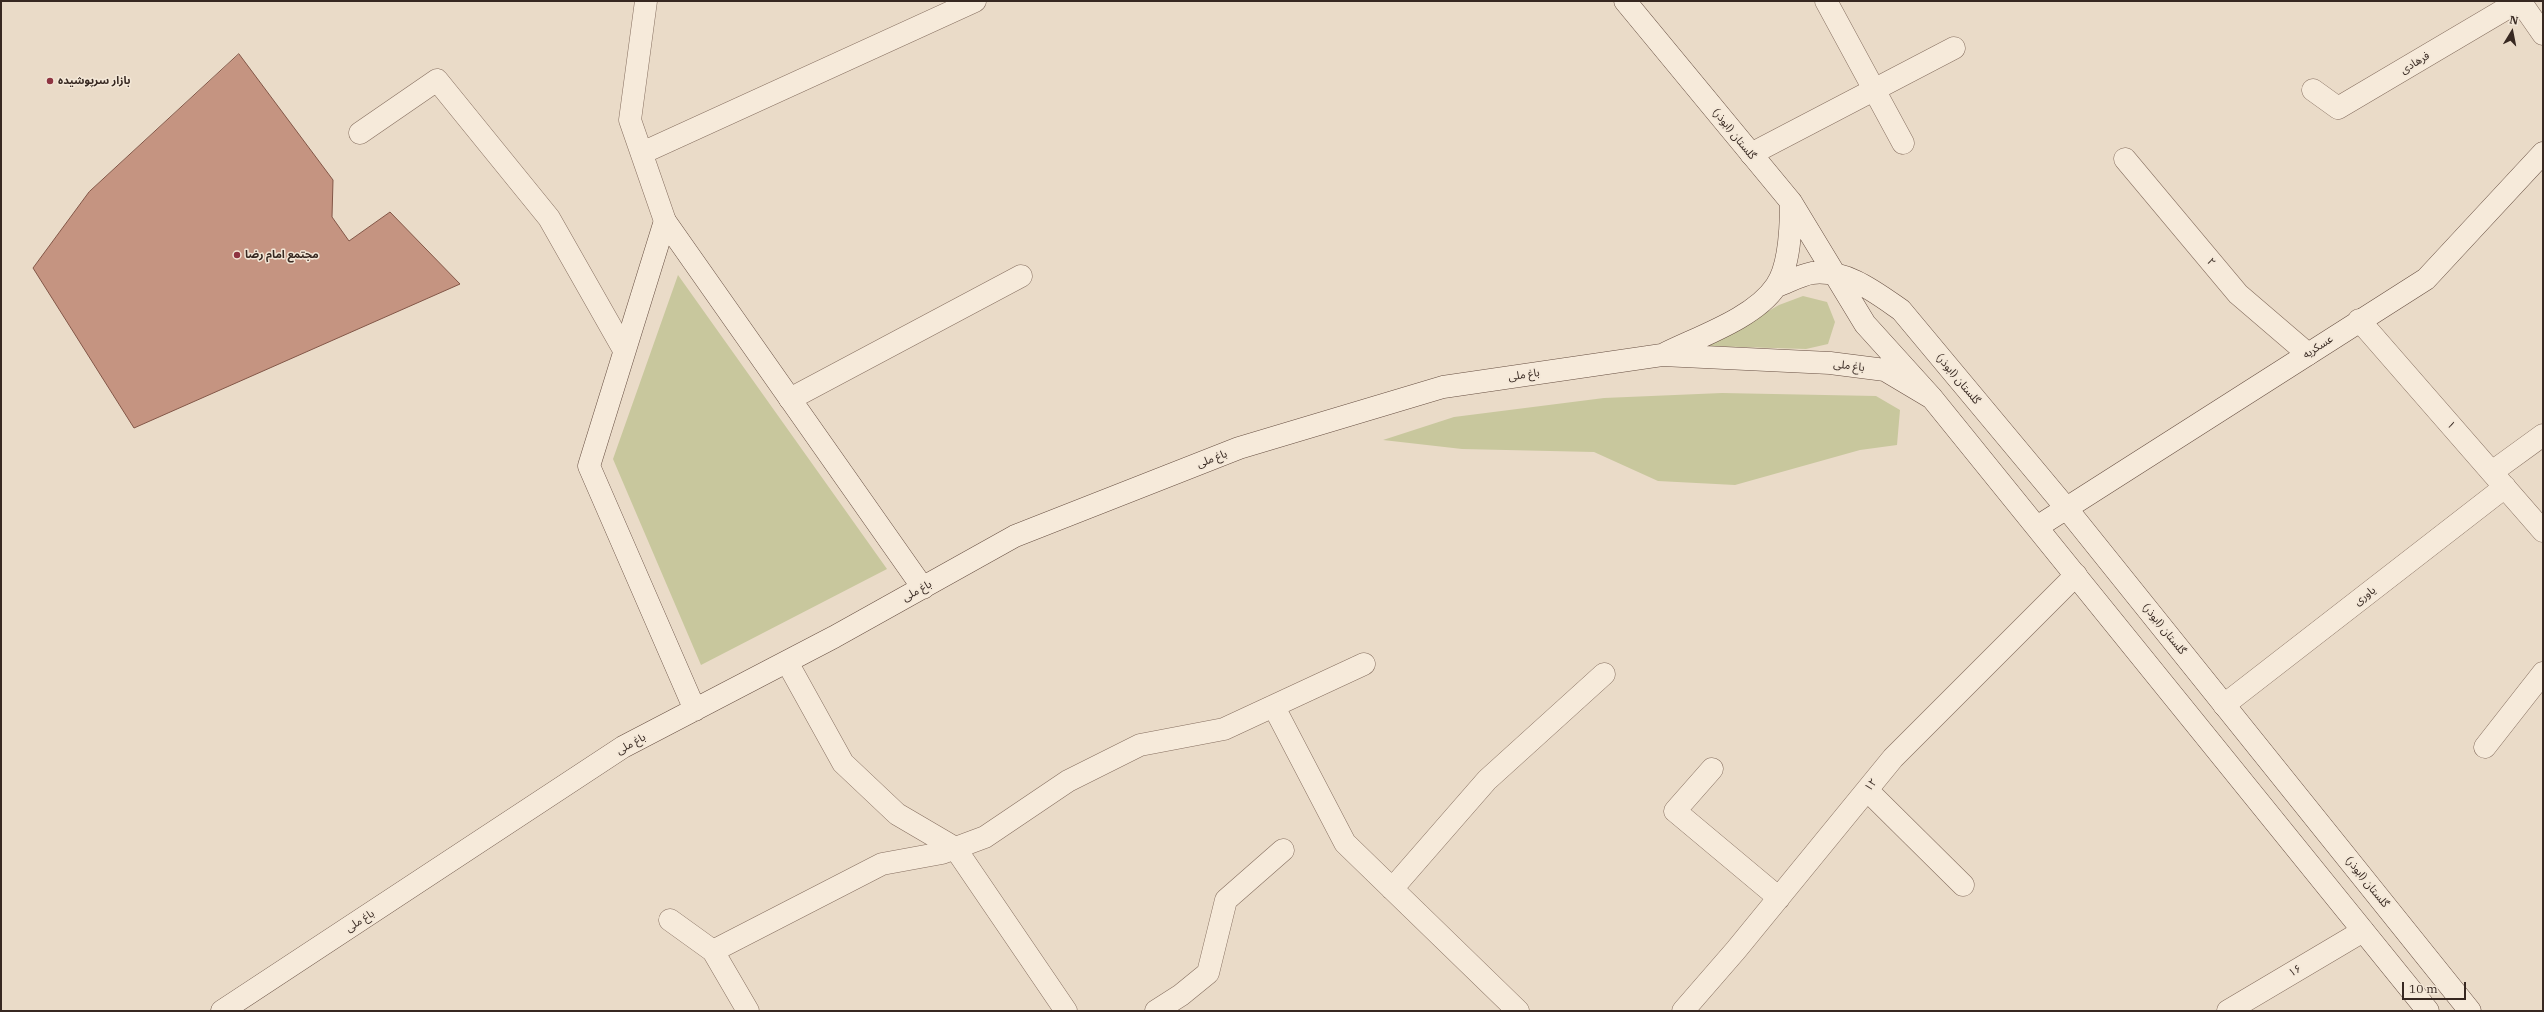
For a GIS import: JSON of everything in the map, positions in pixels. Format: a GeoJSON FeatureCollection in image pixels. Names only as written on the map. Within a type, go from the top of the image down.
{"type":"FeatureCollection","features":[{"type":"Feature","properties":{"kind":"street"},"geometry":{"type":"LineString","coordinates":[[646,1],[630,120],[665,221],[922,588]]}},
{"type":"Feature","properties":{"kind":"street"},"geometry":{"type":"LineString","coordinates":[[642,153],[975,1]]}},
{"type":"Feature","properties":{"kind":"street","name":"گلستان (ابوذر)"},"geometry":{"type":"LineString","coordinates":[[1625,1],[1791,202],[1866,324],[1932,398],[2428,1011]]}},
{"type":"Feature","properties":{"kind":"street"},"geometry":{"type":"LineString","coordinates":[[1826,1],[1904,143]]}},
{"type":"Feature","properties":{"kind":"street"},"geometry":{"type":"LineString","coordinates":[[2519,1],[2543,34]]}},
{"type":"Feature","properties":{"kind":"street","name":"فرهادی"},"geometry":{"type":"LineString","coordinates":[[2313,90],[2338,108],[2519,1]]}},
{"type":"Feature","properties":{"kind":"street"},"geometry":{"type":"LineString","coordinates":[[1751,154],[1954,48]]}},
{"type":"Feature","properties":{"kind":"street"},"geometry":{"type":"LineString","coordinates":[[360,133],[437,80],[549,218],[624,350]]}},
{"type":"Feature","properties":{"kind":"street","name":"عسکریه"},"geometry":{"type":"LineString","coordinates":[[2037,527],[2359,320],[2426,279],[2543,153]]}},
{"type":"Feature","properties":{"kind":"street","name":"۲"},"geometry":{"type":"LineString","coordinates":[[2125,159],[2238,294],[2308,354]]}},
{"type":"Feature","properties":{"kind":"street","name":"باغ ملی"},"geometry":{"type":"LineString","coordinates":[[1662,355],[1759,306],[1777,286],[1786,258],[1791,231],[1791,202]]}},
{"type":"Feature","properties":{"kind":"street"},"geometry":{"type":"LineString","coordinates":[[665,221],[589,466],[695,710]]}},
{"type":"Feature","properties":{"kind":"street","name":"گلستان (ابوذر)"},"geometry":{"type":"LineString","coordinates":[[1777,286],[1811,273],[1834,273],[1866,286],[1901,310],[2067,509],[2470,1011]]}},
{"type":"Feature","properties":{"kind":"street"},"geometry":{"type":"LineString","coordinates":[[790,399],[1021,276]]}},
{"type":"Feature","properties":{"kind":"street","name":"۱"},"geometry":{"type":"LineString","coordinates":[[2359,320],[2543,531]]}},
{"type":"Feature","properties":{"kind":"street","name":"باغ ملی"},"geometry":{"type":"LineString","coordinates":[[222,1011],[248,1004],[624,747],[787,662],[1015,536],[1239,448],[1443,387],[1662,355],[1830,363],[1885,370],[1932,398]]}},
{"type":"Feature","properties":{"kind":"street","name":"یاوری"},"geometry":{"type":"LineString","coordinates":[[2198,727],[2499,480],[2543,435]]}},
{"type":"Feature","properties":{"kind":"street","name":"۱۲"},"geometry":{"type":"LineString","coordinates":[[1683,1011],[1779,898],[1893,758],[2076,576],[2104,556]]}},
{"type":"Feature","properties":{"kind":"street"},"geometry":{"type":"LineString","coordinates":[[787,662],[843,763],[897,814],[955,848],[1066,1011]]}},
{"type":"Feature","properties":{"kind":"street"},"geometry":{"type":"LineString","coordinates":[[713,951],[882,864],[942,853],[985,837],[1068,781],[1140,745],[1224,729],[1364,664]]}},
{"type":"Feature","properties":{"kind":"street"},"geometry":{"type":"LineString","coordinates":[[2486,747],[2543,673]]}},
{"type":"Feature","properties":{"kind":"street"},"geometry":{"type":"LineString","coordinates":[[1392,889],[1487,780],[1604,674]]}},
{"type":"Feature","properties":{"kind":"street"},"geometry":{"type":"LineString","coordinates":[[1274,707],[1345,843],[1518,1011]]}},
{"type":"Feature","properties":{"kind":"street"},"geometry":{"type":"LineString","coordinates":[[1712,769],[1675,811],[1779,898]]}},
{"type":"Feature","properties":{"kind":"street"},"geometry":{"type":"LineString","coordinates":[[1867,790],[1963,885]]}},
{"type":"Feature","properties":{"kind":"street"},"geometry":{"type":"LineString","coordinates":[[1156,1011],[1181,995],[1208,973],[1226,900],[1283,850]]}},
{"type":"Feature","properties":{"kind":"street","name":"۱۶"},"geometry":{"type":"LineString","coordinates":[[2228,1011],[2363,931],[2391,911]]}},
{"type":"Feature","properties":{"kind":"street"},"geometry":{"type":"LineString","coordinates":[[670,920],[713,951],[748,1011]]}},
{"type":"Feature","properties":{"kind":"green space"},"geometry":{"type":"Polygon","coordinates":[[[678,275],[887,569],[701,665],[613,459],[678,275]]]}},
{"type":"Feature","properties":{"kind":"green space"},"geometry":{"type":"Polygon","coordinates":[[[1803,296],[1827,302],[1835,322],[1828,344],[1806,349],[1708,346],[1779,305],[1803,296]]]}},
{"type":"Feature","properties":{"kind":"green space"},"geometry":{"type":"Polygon","coordinates":[[[1722,393],[1876,396],[1900,410],[1897,445],[1860,450],[1735,485],[1658,481],[1594,452],[1462,449],[1383,440],[1454,417],[1604,398],[1722,393]]]}},
{"type":"Feature","properties":{"kind":"building","name":"مجتمع امام رضا"},"geometry":{"type":"Polygon","coordinates":[[[239,54],[333,180],[332,217],[349,241],[390,212],[460,284],[134,428],[33,268],[89,192],[239,54]]]}},
{"type":"Feature","properties":{"kind":"place","name":"بازار سرپوشیده"},"geometry":{"type":"Point","coordinates":[50,81]}},
{"type":"Feature","properties":{"kind":"place","name":"مجتمع امام رضا"},"geometry":{"type":"Point","coordinates":[237,255]}}]}
